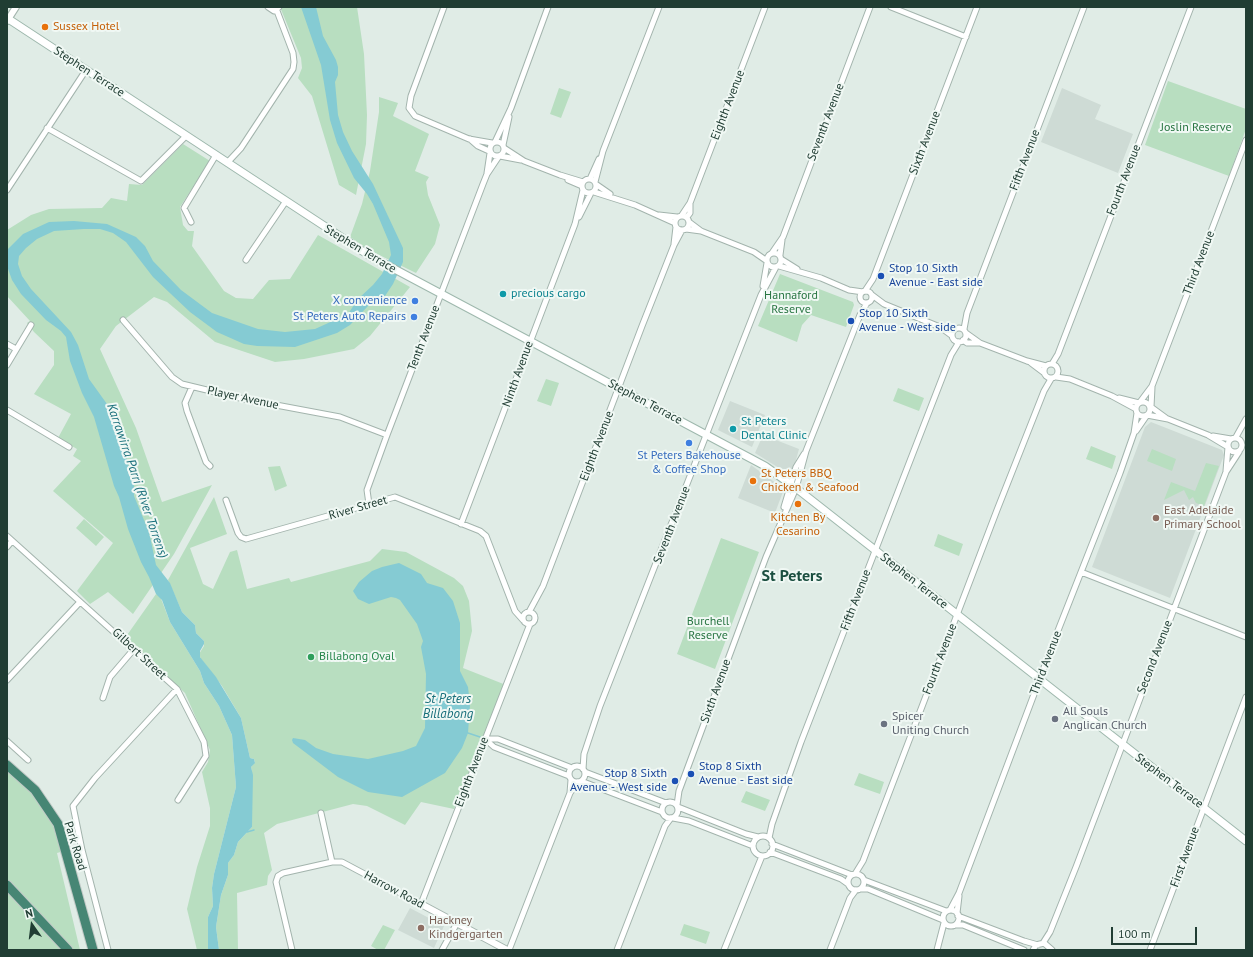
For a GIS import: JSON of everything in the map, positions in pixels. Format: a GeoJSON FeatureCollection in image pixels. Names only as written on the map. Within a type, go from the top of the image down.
{"type":"FeatureCollection","features":[{"type":"Feature","properties":{"kind":"highway","name":"Park Road"},"geometry":{"type":"LineString","coordinates":[[7,765],[35,790],[58,824],[93,950]]}},
{"type":"Feature","properties":{"kind":"highway"},"geometry":{"type":"LineString","coordinates":[[7,885],[68,950]]}},
{"type":"Feature","properties":{"kind":"main road","name":"Stephen Terrace"},"geometry":{"type":"LineString","coordinates":[[7,20],[216,155],[327,230],[370,256],[765,466],[794,486],[1121,745],[1246,841]]}},
{"type":"Feature","properties":{"kind":"street"},"geometry":{"type":"LineString","coordinates":[[7,20],[16,7]]}},
{"type":"Feature","properties":{"kind":"street"},"geometry":{"type":"LineString","coordinates":[[227,163],[241,148],[293,69],[293,53],[278,9],[271,11],[268,7]]}},
{"type":"Feature","properties":{"kind":"street"},"geometry":{"type":"LineString","coordinates":[[444,7],[411,96],[408,108],[415,116],[469,139],[494,143],[504,147],[524,160],[583,186],[586,192],[621,200],[656,214],[684,230],[701,231],[754,252],[771,267],[777,266],[803,273],[849,290],[872,294],[884,304]]}},
{"type":"Feature","properties":{"kind":"street"},"geometry":{"type":"LineString","coordinates":[[490,152],[511,108],[548,7]]}},
{"type":"Feature","properties":{"kind":"street"},"geometry":{"type":"LineString","coordinates":[[583,186],[590,179],[603,151],[659,7]]}},
{"type":"Feature","properties":{"kind":"street","name":"Eighth Avenue"},"geometry":{"type":"LineString","coordinates":[[674,245],[675,225],[679,216],[690,202],[766,7]]}},
{"type":"Feature","properties":{"kind":"street","name":"Seventh Avenue"},"geometry":{"type":"LineString","coordinates":[[762,295],[767,262],[771,253],[782,237],[870,7]]}},
{"type":"Feature","properties":{"kind":"street"},"geometry":{"type":"LineString","coordinates":[[891,7],[966,37]]}},
{"type":"Feature","properties":{"kind":"street","name":"Sixth Avenue"},"geometry":{"type":"LineString","coordinates":[[677,806],[679,791],[794,486],[800,460],[806,451],[860,315],[864,301],[864,292],[873,279],[977,7]]}},
{"type":"Feature","properties":{"kind":"street","name":"Fifth Avenue"},"geometry":{"type":"LineString","coordinates":[[951,355],[952,337],[960,329],[967,313],[1084,7]]}},
{"type":"Feature","properties":{"kind":"street","name":"Fourth Avenue"},"geometry":{"type":"LineString","coordinates":[[1044,391],[1044,374],[1058,354],[1191,7]]}},
{"type":"Feature","properties":{"kind":"street"},"geometry":{"type":"LineString","coordinates":[[7,190],[86,70]]}},
{"type":"Feature","properties":{"kind":"street"},"geometry":{"type":"LineString","coordinates":[[500,156],[503,153],[511,108]]}},
{"type":"Feature","properties":{"kind":"street"},"geometry":{"type":"LineString","coordinates":[[47,128],[142,181],[186,136]]}},
{"type":"Feature","properties":{"kind":"street"},"geometry":{"type":"LineString","coordinates":[[469,139],[494,156],[524,160]]}},
{"type":"Feature","properties":{"kind":"street","name":"Third Avenue"},"geometry":{"type":"LineString","coordinates":[[1140,402],[1152,386],[1246,140]]}},
{"type":"Feature","properties":{"kind":"street"},"geometry":{"type":"LineString","coordinates":[[596,183],[603,151]]}},
{"type":"Feature","properties":{"kind":"street","name":"Tenth Avenue"},"geometry":{"type":"LineString","coordinates":[[370,504],[367,490],[487,174],[490,152]]}},
{"type":"Feature","properties":{"kind":"street"},"geometry":{"type":"LineString","coordinates":[[191,222],[184,208],[216,155]]}},
{"type":"Feature","properties":{"kind":"street","name":"Tenth Avenue"},"geometry":{"type":"LineString","coordinates":[[487,174],[500,156]]}},
{"type":"Feature","properties":{"kind":"street"},"geometry":{"type":"LineString","coordinates":[[590,179],[621,200]]}},
{"type":"Feature","properties":{"kind":"street","name":"Ninth Avenue"},"geometry":{"type":"LineString","coordinates":[[462,524],[575,224],[596,183]]}},
{"type":"Feature","properties":{"kind":"street","name":"Ninth Avenue"},"geometry":{"type":"LineString","coordinates":[[575,224],[583,186]]}},
{"type":"Feature","properties":{"kind":"street"},"geometry":{"type":"LineString","coordinates":[[246,260],[286,202]]}},
{"type":"Feature","properties":{"kind":"street","name":"Eighth Avenue"},"geometry":{"type":"LineString","coordinates":[[522,640],[523,621],[536,602],[674,245],[684,230],[688,220],[690,213],[690,202]]}},
{"type":"Feature","properties":{"kind":"street"},"geometry":{"type":"LineString","coordinates":[[656,214],[679,216],[688,220],[701,231]]}},
{"type":"Feature","properties":{"kind":"street","name":"Seventh Avenue"},"geometry":{"type":"LineString","coordinates":[[584,771],[584,754],[600,706],[762,295],[781,257],[782,237]]}},
{"type":"Feature","properties":{"kind":"street"},"geometry":{"type":"LineString","coordinates":[[754,252],[771,253],[781,257],[803,273]]}},
{"type":"Feature","properties":{"kind":"street","name":"Sixth Avenue"},"geometry":{"type":"LineString","coordinates":[[864,301],[872,300],[873,279]]}},
{"type":"Feature","properties":{"kind":"street"},"geometry":{"type":"LineString","coordinates":[[849,290],[864,301],[884,304],[940,327],[960,329],[980,343],[1027,361],[1049,365],[1058,369],[1070,379],[1112,396],[1137,411],[1140,416],[1147,415],[1168,419],[1208,435],[1228,447],[1232,452],[1246,452]]}},
{"type":"Feature","properties":{"kind":"street","name":"Player Avenue"},"geometry":{"type":"LineString","coordinates":[[123,320],[172,377],[182,384],[244,400],[340,417],[387,435]]}},
{"type":"Feature","properties":{"kind":"street"},"geometry":{"type":"LineString","coordinates":[[7,365],[31,325]]}},
{"type":"Feature","properties":{"kind":"street"},"geometry":{"type":"LineString","coordinates":[[940,327],[952,337],[961,341],[980,343]]}},
{"type":"Feature","properties":{"kind":"street","name":"Fifth Avenue"},"geometry":{"type":"LineString","coordinates":[[769,838],[772,824],[875,551],[951,355],[961,341],[960,329]]}},
{"type":"Feature","properties":{"kind":"street"},"geometry":{"type":"LineString","coordinates":[[7,344],[16,349]]}},
{"type":"Feature","properties":{"kind":"street","name":"Fourth Avenue"},"geometry":{"type":"LineString","coordinates":[[854,887],[849,878],[854,874],[863,861],[1044,391],[1058,369],[1058,354]]}},
{"type":"Feature","properties":{"kind":"street"},"geometry":{"type":"LineString","coordinates":[[1027,361],[1044,374],[1053,378],[1070,379]]}},
{"type":"Feature","properties":{"kind":"street","name":"Third Avenue"},"geometry":{"type":"LineString","coordinates":[[1151,407],[1152,386]]}},
{"type":"Feature","properties":{"kind":"street"},"geometry":{"type":"LineString","coordinates":[[192,387],[185,403],[206,462],[210,466]]}},
{"type":"Feature","properties":{"kind":"street"},"geometry":{"type":"LineString","coordinates":[[1112,396],[1146,402],[1168,419]]}},
{"type":"Feature","properties":{"kind":"street"},"geometry":{"type":"LineString","coordinates":[[1137,411],[1140,402]]}},
{"type":"Feature","properties":{"kind":"street"},"geometry":{"type":"LineString","coordinates":[[1147,415],[1150,412],[1151,407]]}},
{"type":"Feature","properties":{"kind":"street"},"geometry":{"type":"LineString","coordinates":[[7,410],[69,447]]}},
{"type":"Feature","properties":{"kind":"street","name":"Third Avenue"},"geometry":{"type":"LineString","coordinates":[[948,910],[959,893],[1039,679],[1134,433],[1137,411]]}},
{"type":"Feature","properties":{"kind":"street","name":"Third Avenue"},"geometry":{"type":"LineString","coordinates":[[1134,433],[1147,415]]}},
{"type":"Feature","properties":{"kind":"street"},"geometry":{"type":"LineString","coordinates":[[1208,435],[1239,441],[1246,419]]}},
{"type":"Feature","properties":{"kind":"street","name":"Second Avenue"},"geometry":{"type":"LineString","coordinates":[[1033,950],[1050,932],[1226,472],[1242,449],[1239,441],[1228,447],[1226,472]]}},
{"type":"Feature","properties":{"kind":"street","name":"River Street"},"geometry":{"type":"LineString","coordinates":[[226,500],[238,533],[241,537],[246,539],[395,497],[462,524],[485,534],[517,614],[523,621]]}},
{"type":"Feature","properties":{"kind":"street","name":"Gilbert Street"},"geometry":{"type":"LineString","coordinates":[[7,536],[177,689],[204,742],[206,756],[178,800]]}},
{"type":"Feature","properties":{"kind":"street"},"geometry":{"type":"LineString","coordinates":[[7,547],[12,541]]}},
{"type":"Feature","properties":{"kind":"street"},"geometry":{"type":"LineString","coordinates":[[1081,572],[1246,637]]}},
{"type":"Feature","properties":{"kind":"street"},"geometry":{"type":"LineString","coordinates":[[7,680],[80,602]]}},
{"type":"Feature","properties":{"kind":"street","name":"River Street"},"geometry":{"type":"LineString","coordinates":[[513,602],[529,613]]}},
{"type":"Feature","properties":{"kind":"street","name":"Eighth Avenue"},"geometry":{"type":"LineString","coordinates":[[421,904],[522,640],[530,624],[535,620],[529,613]]}},
{"type":"Feature","properties":{"kind":"street"},"geometry":{"type":"LineString","coordinates":[[523,621],[530,624]]}},
{"type":"Feature","properties":{"kind":"street"},"geometry":{"type":"LineString","coordinates":[[103,698],[110,677],[134,650]]}},
{"type":"Feature","properties":{"kind":"street"},"geometry":{"type":"LineString","coordinates":[[108,950],[82,850],[73,806],[95,778],[177,689]]}},
{"type":"Feature","properties":{"kind":"street","name":"First Avenue"},"geometry":{"type":"LineString","coordinates":[[1150,950],[1246,697]]}},
{"type":"Feature","properties":{"kind":"street"},"geometry":{"type":"LineString","coordinates":[[485,739],[498,739],[677,806],[753,837],[769,838],[772,844],[770,852]]}},
{"type":"Feature","properties":{"kind":"street"},"geometry":{"type":"LineString","coordinates":[[485,739],[494,747],[579,782],[672,818],[689,821],[753,846]]}},
{"type":"Feature","properties":{"kind":"street"},"geometry":{"type":"LineString","coordinates":[[7,741],[28,760]]}},
{"type":"Feature","properties":{"kind":"street","name":"Seventh Avenue"},"geometry":{"type":"LineString","coordinates":[[574,767],[584,754]]}},
{"type":"Feature","properties":{"kind":"street"},"geometry":{"type":"LineString","coordinates":[[570,793],[570,770],[574,767]]}},
{"type":"Feature","properties":{"kind":"street"},"geometry":{"type":"LineString","coordinates":[[508,950],[570,793],[579,782],[584,779],[584,771]]}},
{"type":"Feature","properties":{"kind":"street","name":"Sixth Avenue"},"geometry":{"type":"LineString","coordinates":[[668,803],[679,791]]}},
{"type":"Feature","properties":{"kind":"street"},"geometry":{"type":"LineString","coordinates":[[664,826],[663,806],[668,803]]}},
{"type":"Feature","properties":{"kind":"street"},"geometry":{"type":"LineString","coordinates":[[617,950],[664,826],[677,814],[677,806]]}},
{"type":"Feature","properties":{"kind":"street"},"geometry":{"type":"LineString","coordinates":[[321,814],[332,862]]}},
{"type":"Feature","properties":{"kind":"street","name":"Fifth Avenue"},"geometry":{"type":"LineString","coordinates":[[760,837],[772,824]]}},
{"type":"Feature","properties":{"kind":"street"},"geometry":{"type":"LineString","coordinates":[[755,868],[756,853],[753,846],[754,841],[760,837]]}},
{"type":"Feature","properties":{"kind":"street"},"geometry":{"type":"LineString","coordinates":[[772,844],[948,910],[1024,941],[1040,944],[1050,948]]}},
{"type":"Feature","properties":{"kind":"street"},"geometry":{"type":"LineString","coordinates":[[724,950],[755,868],[762,856],[770,852],[841,879],[854,887],[868,889],[944,922],[953,925],[963,925],[1024,950]]}},
{"type":"Feature","properties":{"kind":"street"},"geometry":{"type":"LineString","coordinates":[[756,853],[762,856]]}},
{"type":"Feature","properties":{"kind":"street","name":"Fourth Avenue"},"geometry":{"type":"LineString","coordinates":[[863,861],[863,878]]}},
{"type":"Feature","properties":{"kind":"street","name":"Harrow Road"},"geometry":{"type":"LineString","coordinates":[[292,950],[276,884],[277,878],[283,873],[332,862],[342,862],[508,950]]}},
{"type":"Feature","properties":{"kind":"street"},"geometry":{"type":"LineString","coordinates":[[854,887],[863,886],[863,878]]}},
{"type":"Feature","properties":{"kind":"street"},"geometry":{"type":"LineString","coordinates":[[830,950],[854,887]]}},
{"type":"Feature","properties":{"kind":"street","name":"Third Avenue"},"geometry":{"type":"LineString","coordinates":[[958,914],[959,893]]}},
{"type":"Feature","properties":{"kind":"street"},"geometry":{"type":"LineString","coordinates":[[937,950],[941,940],[944,914],[948,910]]}},
{"type":"Feature","properties":{"kind":"street"},"geometry":{"type":"LineString","coordinates":[[941,940],[959,920],[958,914]]}},
{"type":"Feature","properties":{"kind":"street"},"geometry":{"type":"LineString","coordinates":[[442,950],[457,923]]}},
{"type":"Feature","properties":{"kind":"street","name":"Second Avenue"},"geometry":{"type":"LineString","coordinates":[[1050,932],[1050,948]]}},
{"type":"Feature","properties":{"kind":"shaded area"},"geometry":{"type":"Polygon","coordinates":[[[1062,88],[1101,105],[1095,119],[1133,134],[1118,173],[1041,142],[1062,88]]]}},
{"type":"Feature","properties":{"kind":"shaded area"},"geometry":{"type":"Polygon","coordinates":[[[730,401],[765,415],[752,447],[718,430],[730,401]]]}},
{"type":"Feature","properties":{"kind":"shaded area","name":"East Adelaide Primary School"},"geometry":{"type":"Polygon","coordinates":[[[1151,422],[1222,450],[1224,455],[1170,598],[1092,567],[1145,427],[1151,422]]]}},
{"type":"Feature","properties":{"kind":"shaded area"},"geometry":{"type":"Polygon","coordinates":[[[763,435],[799,449],[793,471],[787,473],[755,453],[763,435]]]}},
{"type":"Feature","properties":{"kind":"shaded area"},"geometry":{"type":"Polygon","coordinates":[[[751,465],[784,489],[775,513],[738,498],[751,465]]]}},
{"type":"Feature","properties":{"kind":"shaded area","name":"Hackney Kindgergarten"},"geometry":{"type":"Polygon","coordinates":[[[410,908],[444,926],[434,948],[398,930],[410,908]]]}},
{"type":"Feature","properties":{"kind":"green space"},"geometry":{"type":"Polygon","coordinates":[[[280,7],[357,7],[364,54],[367,115],[366,144],[356,195],[339,185],[312,96],[298,78],[302,68],[301,58],[280,7]]]}},
{"type":"Feature","properties":{"kind":"green space","name":"Joslin Reserve"},"geometry":{"type":"Polygon","coordinates":[[[1168,81],[1246,109],[1246,129],[1229,176],[1145,145],[1168,81]]]}},
{"type":"Feature","properties":{"kind":"green space"},"geometry":{"type":"Polygon","coordinates":[[[559,88],[571,92],[561,118],[550,114],[559,88]]]}},
{"type":"Feature","properties":{"kind":"green space"},"geometry":{"type":"Polygon","coordinates":[[[379,97],[398,103],[393,116],[429,134],[415,171],[429,177],[426,182],[428,195],[440,225],[435,244],[416,273],[369,250],[350,237],[362,204],[370,171],[379,112],[379,97]]]}},
{"type":"Feature","properties":{"kind":"green space"},"geometry":{"type":"Polygon","coordinates":[[[183,144],[210,161],[180,207],[183,225],[188,231],[194,231],[192,246],[224,291],[236,298],[253,299],[269,280],[290,279],[318,235],[410,287],[370,336],[354,349],[304,359],[275,362],[215,342],[167,302],[154,297],[116,326],[100,349],[136,428],[162,502],[212,485],[174,554],[133,614],[108,592],[90,604],[77,591],[113,543],[53,491],[81,461],[73,456],[77,449],[58,438],[71,414],[34,394],[54,365],[54,351],[34,332],[27,323],[30,321],[7,296],[7,230],[31,215],[49,209],[102,208],[111,198],[127,201],[129,184],[142,185],[183,144]]]}},
{"type":"Feature","properties":{"kind":"green space","name":"Hannaford Reserve"},"geometry":{"type":"Polygon","coordinates":[[[780,274],[853,302],[854,305],[846,327],[811,315],[802,325],[797,342],[758,326],[780,274]]]}},
{"type":"Feature","properties":{"kind":"green space"},"geometry":{"type":"Polygon","coordinates":[[[546,379],[559,383],[551,406],[537,401],[546,379]]]}},
{"type":"Feature","properties":{"kind":"green space"},"geometry":{"type":"Polygon","coordinates":[[[898,388],[924,398],[919,411],[893,401],[898,388]]]}},
{"type":"Feature","properties":{"kind":"green space"},"geometry":{"type":"Polygon","coordinates":[[[1091,446],[1116,456],[1112,469],[1086,459],[1091,446]]]}},
{"type":"Feature","properties":{"kind":"green space"},"geometry":{"type":"Polygon","coordinates":[[[1152,449],[1176,459],[1172,471],[1147,461],[1152,449]]]}},
{"type":"Feature","properties":{"kind":"green space"},"geometry":{"type":"Polygon","coordinates":[[[1206,463],[1219,466],[1204,506],[1196,503],[1193,497],[1189,500],[1184,490],[1164,500],[1171,482],[1195,491],[1206,463]]]}},
{"type":"Feature","properties":{"kind":"green space"},"geometry":{"type":"Polygon","coordinates":[[[280,466],[287,486],[275,491],[268,467],[280,466]]]}},
{"type":"Feature","properties":{"kind":"green space"},"geometry":{"type":"Polygon","coordinates":[[[214,497],[227,534],[190,548],[203,584],[213,589],[230,552],[237,550],[247,589],[289,578],[291,582],[370,561],[382,549],[406,552],[454,578],[463,586],[469,601],[472,631],[463,668],[506,685],[454,809],[421,802],[405,825],[367,806],[353,804],[277,824],[264,833],[272,870],[268,876],[267,885],[237,893],[238,950],[219,950],[216,927],[221,895],[228,875],[228,863],[234,855],[238,842],[252,827],[251,767],[255,762],[254,759],[250,758],[241,718],[222,686],[201,659],[199,654],[204,646],[204,641],[196,633],[195,625],[182,612],[168,580],[214,497]]]}},
{"type":"Feature","properties":{"kind":"green space"},"geometry":{"type":"Polygon","coordinates":[[[84,519],[104,537],[96,546],[76,528],[84,519]]]}},
{"type":"Feature","properties":{"kind":"green space"},"geometry":{"type":"Polygon","coordinates":[[[938,534],[963,544],[959,556],[934,546],[938,534]]]}},
{"type":"Feature","properties":{"kind":"green space","name":"Burchell Reserve"},"geometry":{"type":"Polygon","coordinates":[[[721,538],[759,552],[715,669],[677,654],[721,538]]]}},
{"type":"Feature","properties":{"kind":"green space"},"geometry":{"type":"Polygon","coordinates":[[[156,594],[160,596],[170,622],[200,671],[204,683],[219,706],[232,735],[236,787],[214,874],[212,888],[213,906],[208,917],[208,950],[197,950],[187,909],[197,867],[210,826],[210,808],[202,772],[208,762],[210,750],[185,693],[125,638],[156,594]]]}},
{"type":"Feature","properties":{"kind":"green space"},"geometry":{"type":"Polygon","coordinates":[[[7,768],[34,792],[56,828],[64,851],[57,853],[80,950],[71,950],[46,920],[7,880],[7,768]]]}},
{"type":"Feature","properties":{"kind":"green space"},"geometry":{"type":"Polygon","coordinates":[[[859,773],[884,782],[880,794],[854,785],[859,773]]]}},
{"type":"Feature","properties":{"kind":"green space"},"geometry":{"type":"Polygon","coordinates":[[[746,791],[770,800],[765,811],[741,802],[746,791]]]}},
{"type":"Feature","properties":{"kind":"green space"},"geometry":{"type":"Polygon","coordinates":[[[7,889],[65,950],[7,950],[7,889]]]}},
{"type":"Feature","properties":{"kind":"green space"},"geometry":{"type":"Polygon","coordinates":[[[684,924],[710,932],[706,944],[680,935],[684,924]]]}},
{"type":"Feature","properties":{"kind":"green space"},"geometry":{"type":"Polygon","coordinates":[[[383,925],[395,930],[384,950],[378,950],[371,946],[383,925]]]}},
{"type":"Feature","properties":{"kind":"water"},"geometry":{"type":"Polygon","coordinates":[[[301,7],[316,7],[323,36],[336,60],[338,67],[338,75],[335,82],[338,115],[343,132],[352,151],[373,184],[403,248],[403,262],[393,284],[385,296],[368,306],[350,325],[337,333],[295,347],[257,346],[244,344],[217,332],[190,312],[153,277],[126,242],[113,233],[100,229],[54,231],[37,239],[26,248],[19,256],[18,264],[22,276],[31,289],[71,332],[78,345],[89,379],[107,404],[123,446],[134,486],[134,496],[149,532],[156,565],[170,583],[182,612],[195,625],[196,633],[204,641],[200,651],[200,657],[216,677],[241,718],[250,758],[254,759],[255,763],[251,767],[253,775],[252,827],[238,842],[234,855],[228,863],[228,875],[221,895],[216,927],[219,950],[208,950],[208,917],[213,906],[212,888],[214,874],[236,787],[232,735],[219,706],[204,683],[200,671],[170,622],[162,600],[156,594],[141,562],[128,529],[119,497],[114,486],[94,417],[82,393],[70,361],[66,337],[61,331],[46,320],[21,294],[12,280],[7,266],[7,250],[23,234],[49,222],[74,221],[107,224],[136,237],[145,246],[153,261],[181,290],[212,313],[258,329],[285,332],[315,329],[348,314],[358,299],[382,274],[391,255],[389,242],[373,204],[354,178],[337,143],[330,120],[321,65],[301,7]]]}},
{"type":"Feature","properties":{"kind":"water","name":"St Peters Billabong"},"geometry":{"type":"Polygon","coordinates":[[[399,563],[421,574],[427,583],[443,588],[453,601],[460,623],[460,671],[468,687],[470,705],[468,733],[462,748],[445,773],[402,797],[368,792],[338,777],[293,743],[292,740],[293,738],[305,740],[316,748],[333,754],[368,759],[403,751],[416,746],[425,728],[426,674],[421,647],[423,641],[417,624],[400,600],[391,597],[369,604],[358,599],[353,591],[359,582],[372,571],[399,563]]]}},
{"type":"Feature","properties":{"kind":"waterway"},"geometry":{"type":"LineString","coordinates":[[468,733],[480,737]]}},
{"type":"Feature","properties":{"kind":"waterway"},"geometry":{"type":"LineString","coordinates":[[247,832],[254,830]]}},
{"type":"Feature","properties":{"kind":"place","name":"Sussex Hotel"},"geometry":{"type":"Point","coordinates":[45,27]}},
{"type":"Feature","properties":{"kind":"place","name":"Stop 10 Sixth Avenue - East side"},"geometry":{"type":"Point","coordinates":[881,276]}},
{"type":"Feature","properties":{"kind":"place","name":"precious cargo"},"geometry":{"type":"Point","coordinates":[503,294]}},
{"type":"Feature","properties":{"kind":"place","name":"X convenience"},"geometry":{"type":"Point","coordinates":[415,301]}},
{"type":"Feature","properties":{"kind":"place","name":"St Peters Auto Repairs"},"geometry":{"type":"Point","coordinates":[414,317]}},
{"type":"Feature","properties":{"kind":"place","name":"Stop 10 Sixth Avenue - West side"},"geometry":{"type":"Point","coordinates":[851,321]}},
{"type":"Feature","properties":{"kind":"place","name":"St Peters Dental Clinic"},"geometry":{"type":"Point","coordinates":[733,429]}},
{"type":"Feature","properties":{"kind":"place","name":"St Peters Bakehouse & Coffee Shop"},"geometry":{"type":"Point","coordinates":[689,443]}},
{"type":"Feature","properties":{"kind":"place","name":"St Peters BBQ Chicken & Seafood"},"geometry":{"type":"Point","coordinates":[753,481]}},
{"type":"Feature","properties":{"kind":"place","name":"Kitchen By Cesarino"},"geometry":{"type":"Point","coordinates":[798,504]}},
{"type":"Feature","properties":{"kind":"place","name":"East Adelaide Primary School"},"geometry":{"type":"Point","coordinates":[1156,518]}},
{"type":"Feature","properties":{"kind":"place","name":"Billabong Oval"},"geometry":{"type":"Point","coordinates":[311,657]}},
{"type":"Feature","properties":{"kind":"place","name":"All Souls Anglican Church"},"geometry":{"type":"Point","coordinates":[1055,719]}},
{"type":"Feature","properties":{"kind":"place","name":"Spicer Uniting Church"},"geometry":{"type":"Point","coordinates":[884,724]}},
{"type":"Feature","properties":{"kind":"place","name":"Stop 8 Sixth Avenue - East side"},"geometry":{"type":"Point","coordinates":[691,774]}},
{"type":"Feature","properties":{"kind":"place","name":"Stop 8 Sixth Avenue - West side"},"geometry":{"type":"Point","coordinates":[675,781]}},
{"type":"Feature","properties":{"kind":"place","name":"Hackney Kindgergarten"},"geometry":{"type":"Point","coordinates":[421,928]}},
{"type":"Feature","properties":{"kind":"district","name":"St Peters"},"geometry":{"type":"Point","coordinates":[792,576]}},
{"type":"Feature","properties":{"kind":"water label","name":"Karrawirra Parri (River Torrens)"},"geometry":{"type":"Point","coordinates":[137,481]}}]}
